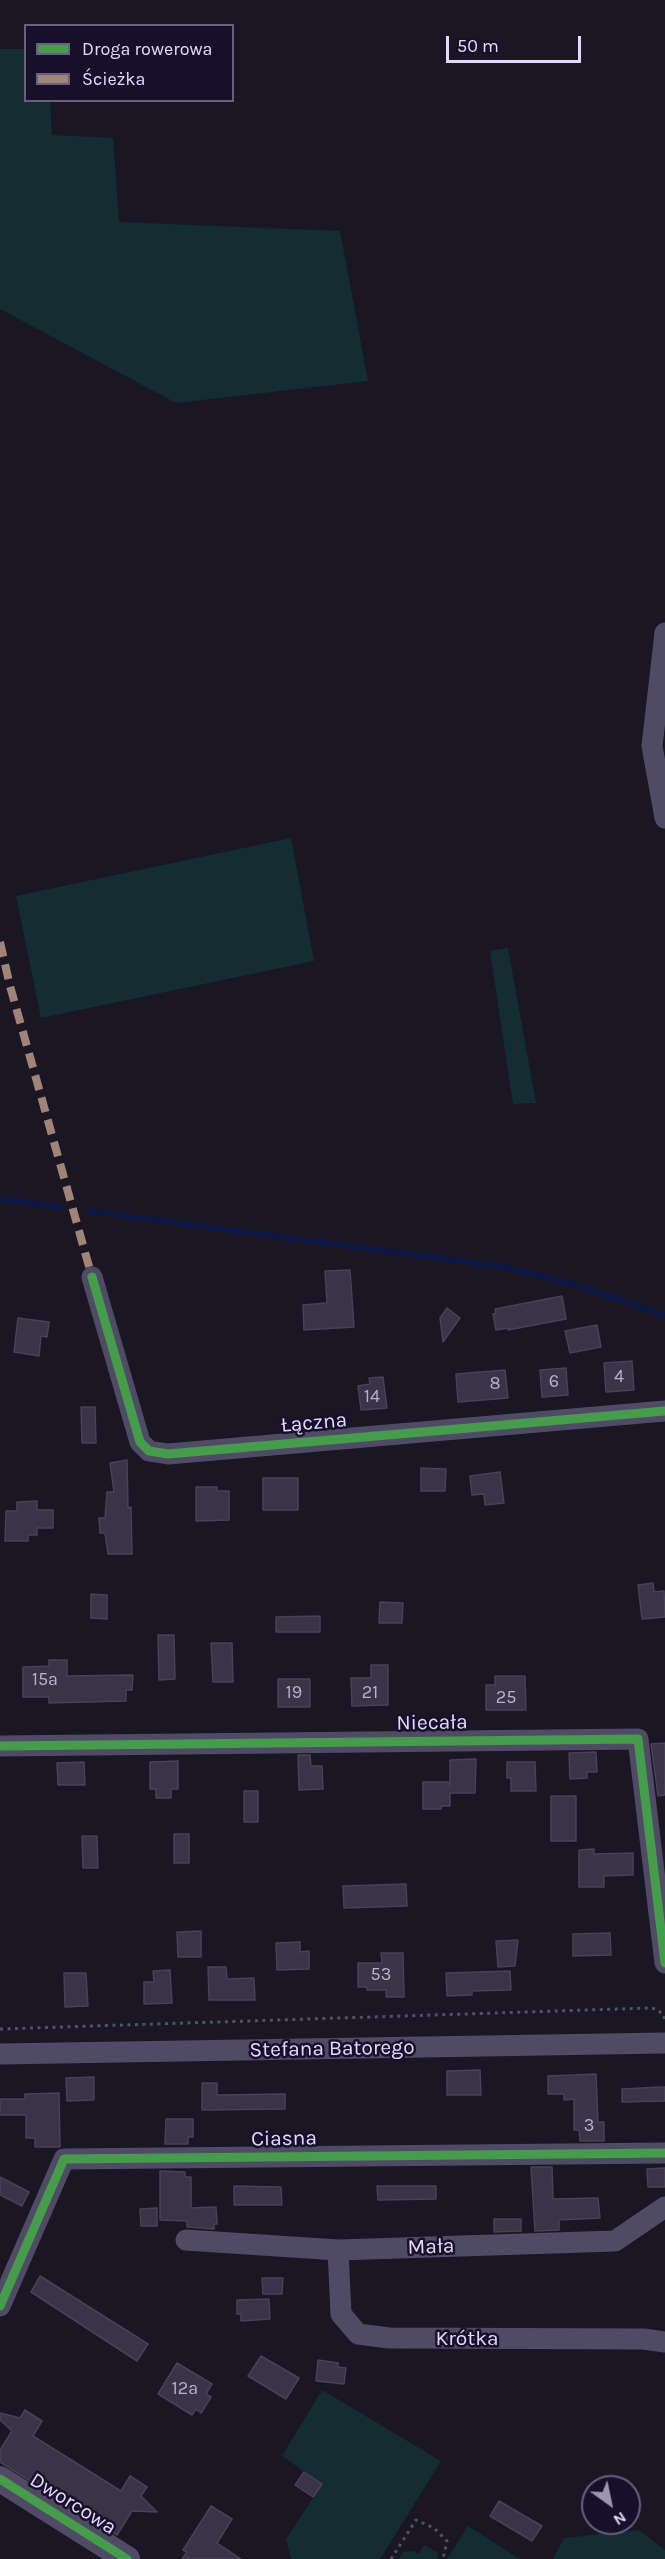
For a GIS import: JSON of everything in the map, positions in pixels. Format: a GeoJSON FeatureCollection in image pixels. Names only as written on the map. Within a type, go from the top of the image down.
{"type":"FeatureCollection","features":[{"type":"Feature","properties":{"kind":"street"},"geometry":{"type":"LineString","coordinates":[[665,633],[652,746],[665,818]]}},
{"type":"Feature","properties":{"kind":"street","name":"Łączna"},"geometry":{"type":"LineString","coordinates":[[92,1277],[140,1442],[149,1451],[168,1454],[665,1411]]}},
{"type":"Feature","properties":{"kind":"street","name":"Niecała"},"geometry":{"type":"LineString","coordinates":[[0,1746],[639,1739],[665,1963]]}},
{"type":"Feature","properties":{"kind":"street","name":"Stefana Batorego"},"geometry":{"type":"LineString","coordinates":[[0,2054],[665,2043]]}},
{"type":"Feature","properties":{"kind":"street","name":"Ciasna"},"geometry":{"type":"LineString","coordinates":[[0,2306],[64,2159],[665,2153]]}},
{"type":"Feature","properties":{"kind":"street","name":"Mała"},"geometry":{"type":"LineString","coordinates":[[186,2240],[338,2250],[615,2241],[665,2207]]}},
{"type":"Feature","properties":{"kind":"street","name":"Krótka"},"geometry":{"type":"LineString","coordinates":[[338,2250],[341,2314],[358,2334],[389,2338],[644,2339],[665,2342]]}},
{"type":"Feature","properties":{"kind":"street","name":"Dworcowa"},"geometry":{"type":"LineString","coordinates":[[0,2479],[127,2559]]}},
{"type":"Feature","properties":{"kind":"path"},"geometry":{"type":"LineString","coordinates":[[0,2029],[650,2008],[656,2008],[664,2015],[665,2023]]}},
{"type":"Feature","properties":{"kind":"path"},"geometry":{"type":"LineString","coordinates":[[391,2559],[416,2520],[434,2528],[447,2541],[443,2559]]}},
{"type":"Feature","properties":{"kind":"green space"},"geometry":{"type":"Polygon","coordinates":[[[0,49],[24,49],[24,102],[50,102],[52,135],[113,138],[119,222],[340,231],[368,381],[176,403],[0,309],[0,49]]]}},
{"type":"Feature","properties":{"kind":"green space"},"geometry":{"type":"Polygon","coordinates":[[[291,838],[314,961],[41,1018],[16,896],[291,838]]]}},
{"type":"Feature","properties":{"kind":"green space"},"geometry":{"type":"Polygon","coordinates":[[[508,948],[536,1103],[513,1104],[490,951],[508,948]]]}},
{"type":"Feature","properties":{"kind":"green space"},"geometry":{"type":"Polygon","coordinates":[[[322,2390],[441,2461],[380,2559],[291,2559],[286,2539],[322,2484],[282,2456],[322,2390]]]}},
{"type":"Feature","properties":{"kind":"green space"},"geometry":{"type":"Polygon","coordinates":[[[468,2526],[520,2559],[443,2559],[448,2558],[468,2526]]]}},
{"type":"Feature","properties":{"kind":"green space"},"geometry":{"type":"Polygon","coordinates":[[[641,2532],[665,2550],[665,2559],[553,2559],[564,2538],[592,2535],[641,2535],[641,2532]]]}},
{"type":"Feature","properties":{"kind":"green space"},"geometry":{"type":"Polygon","coordinates":[[[424,2545],[437,2552],[438,2559],[399,2559],[403,2552],[414,2551],[419,2554],[424,2545]]]}},
{"type":"Feature","properties":{"kind":"building"},"geometry":{"type":"Polygon","coordinates":[[[350,1270],[354,1327],[304,1330],[303,1305],[327,1303],[325,1271],[350,1270]]]}},
{"type":"Feature","properties":{"kind":"building"},"geometry":{"type":"Polygon","coordinates":[[[562,1296],[566,1319],[508,1330],[508,1328],[496,1330],[493,1314],[496,1313],[495,1309],[562,1296]]]}},
{"type":"Feature","properties":{"kind":"building"},"geometry":{"type":"Polygon","coordinates":[[[447,1308],[460,1318],[443,1342],[440,1318],[447,1308]]]}},
{"type":"Feature","properties":{"kind":"building"},"geometry":{"type":"Polygon","coordinates":[[[18,1318],[49,1322],[47,1337],[41,1336],[39,1356],[14,1352],[18,1318]]]}},
{"type":"Feature","properties":{"kind":"building"},"geometry":{"type":"Polygon","coordinates":[[[597,1325],[601,1347],[570,1353],[565,1331],[597,1325]]]}},
{"type":"Feature","properties":{"kind":"building"},"geometry":{"type":"Polygon","coordinates":[[[632,1361],[634,1390],[606,1392],[604,1363],[632,1361]]]}},
{"type":"Feature","properties":{"kind":"building"},"geometry":{"type":"Polygon","coordinates":[[[566,1368],[568,1395],[542,1397],[540,1370],[566,1368]]]}},
{"type":"Feature","properties":{"kind":"building"},"geometry":{"type":"Polygon","coordinates":[[[505,1370],[508,1398],[458,1402],[456,1374],[505,1370]]]}},
{"type":"Feature","properties":{"kind":"building"},"geometry":{"type":"Polygon","coordinates":[[[383,1377],[387,1408],[361,1410],[358,1386],[370,1384],[369,1378],[383,1377]]]}},
{"type":"Feature","properties":{"kind":"building"},"geometry":{"type":"Polygon","coordinates":[[[81,1407],[95,1407],[96,1443],[82,1443],[81,1407]]]}},
{"type":"Feature","properties":{"kind":"building"},"geometry":{"type":"Polygon","coordinates":[[[127,1460],[132,1554],[108,1554],[105,1533],[100,1533],[99,1518],[105,1518],[107,1492],[114,1492],[110,1463],[127,1460]]]}},
{"type":"Feature","properties":{"kind":"building"},"geometry":{"type":"Polygon","coordinates":[[[421,1468],[446,1469],[445,1491],[421,1491],[421,1468]]]}},
{"type":"Feature","properties":{"kind":"building"},"geometry":{"type":"Polygon","coordinates":[[[500,1472],[504,1503],[485,1505],[484,1494],[472,1495],[470,1476],[500,1472]]]}},
{"type":"Feature","properties":{"kind":"building"},"geometry":{"type":"Polygon","coordinates":[[[263,1478],[298,1478],[298,1510],[263,1510],[263,1478]]]}},
{"type":"Feature","properties":{"kind":"building"},"geometry":{"type":"Polygon","coordinates":[[[196,1487],[217,1487],[217,1491],[229,1491],[229,1520],[196,1521],[196,1487]]]}},
{"type":"Feature","properties":{"kind":"building"},"geometry":{"type":"Polygon","coordinates":[[[37,1501],[37,1510],[53,1510],[53,1528],[37,1528],[37,1535],[28,1535],[28,1541],[5,1541],[6,1511],[17,1511],[17,1502],[37,1501]]]}},
{"type":"Feature","properties":{"kind":"building"},"geometry":{"type":"Polygon","coordinates":[[[653,1583],[654,1592],[664,1591],[665,1617],[642,1619],[638,1585],[653,1583]]]}},
{"type":"Feature","properties":{"kind":"building"},"geometry":{"type":"Polygon","coordinates":[[[91,1594],[107,1595],[107,1619],[91,1618],[91,1594]]]}},
{"type":"Feature","properties":{"kind":"building"},"geometry":{"type":"Polygon","coordinates":[[[380,1602],[403,1603],[402,1623],[379,1623],[380,1602]]]}},
{"type":"Feature","properties":{"kind":"building"},"geometry":{"type":"Polygon","coordinates":[[[320,1616],[320,1632],[276,1632],[276,1617],[320,1616]]]}},
{"type":"Feature","properties":{"kind":"building"},"geometry":{"type":"Polygon","coordinates":[[[158,1635],[174,1635],[175,1679],[159,1680],[158,1635]]]}},
{"type":"Feature","properties":{"kind":"building"},"geometry":{"type":"Polygon","coordinates":[[[211,1643],[232,1643],[233,1682],[213,1682],[211,1643]]]}},
{"type":"Feature","properties":{"kind":"building"},"geometry":{"type":"Polygon","coordinates":[[[49,1660],[67,1660],[67,1676],[133,1675],[132,1690],[126,1690],[126,1701],[49,1703],[49,1697],[23,1697],[23,1667],[49,1666],[49,1660]]]}},
{"type":"Feature","properties":{"kind":"building"},"geometry":{"type":"Polygon","coordinates":[[[371,1665],[388,1665],[388,1705],[352,1706],[351,1678],[371,1678],[371,1665]]]}},
{"type":"Feature","properties":{"kind":"building"},"geometry":{"type":"Polygon","coordinates":[[[495,1676],[525,1676],[526,1710],[486,1710],[486,1685],[495,1685],[495,1676]]]}},
{"type":"Feature","properties":{"kind":"building"},"geometry":{"type":"Polygon","coordinates":[[[278,1679],[310,1679],[310,1707],[278,1707],[278,1679]]]}},
{"type":"Feature","properties":{"kind":"building"},"geometry":{"type":"Polygon","coordinates":[[[665,1743],[665,1795],[658,1796],[651,1744],[665,1743]]]}},
{"type":"Feature","properties":{"kind":"building"},"geometry":{"type":"Polygon","coordinates":[[[596,1752],[597,1772],[587,1772],[587,1778],[570,1779],[569,1753],[596,1752]]]}},
{"type":"Feature","properties":{"kind":"building"},"geometry":{"type":"Polygon","coordinates":[[[298,1755],[310,1755],[311,1766],[322,1766],[323,1789],[299,1790],[298,1755]]]}},
{"type":"Feature","properties":{"kind":"building"},"geometry":{"type":"Polygon","coordinates":[[[476,1759],[475,1793],[450,1793],[450,1806],[441,1806],[441,1809],[423,1809],[423,1782],[450,1782],[450,1760],[476,1759]]]}},
{"type":"Feature","properties":{"kind":"building"},"geometry":{"type":"Polygon","coordinates":[[[178,1761],[178,1789],[171,1789],[171,1798],[156,1798],[156,1789],[150,1789],[150,1762],[178,1761]]]}},
{"type":"Feature","properties":{"kind":"building"},"geometry":{"type":"Polygon","coordinates":[[[84,1762],[85,1785],[58,1785],[57,1763],[84,1762]]]}},
{"type":"Feature","properties":{"kind":"building"},"geometry":{"type":"Polygon","coordinates":[[[507,1762],[535,1762],[536,1791],[511,1791],[511,1778],[507,1778],[507,1762]]]}},
{"type":"Feature","properties":{"kind":"building"},"geometry":{"type":"Polygon","coordinates":[[[244,1791],[258,1791],[258,1822],[244,1822],[244,1791]]]}},
{"type":"Feature","properties":{"kind":"building"},"geometry":{"type":"Polygon","coordinates":[[[551,1796],[576,1796],[576,1841],[551,1841],[551,1796]]]}},
{"type":"Feature","properties":{"kind":"building"},"geometry":{"type":"Polygon","coordinates":[[[174,1834],[189,1834],[189,1863],[174,1863],[174,1834]]]}},
{"type":"Feature","properties":{"kind":"building"},"geometry":{"type":"Polygon","coordinates":[[[82,1836],[97,1836],[98,1868],[83,1868],[82,1836]]]}},
{"type":"Feature","properties":{"kind":"building"},"geometry":{"type":"Polygon","coordinates":[[[594,1849],[594,1854],[633,1853],[633,1875],[604,1876],[604,1887],[579,1887],[579,1850],[594,1849]]]}},
{"type":"Feature","properties":{"kind":"building"},"geometry":{"type":"Polygon","coordinates":[[[406,1884],[407,1906],[344,1908],[343,1886],[406,1884]]]}},
{"type":"Feature","properties":{"kind":"building"},"geometry":{"type":"Polygon","coordinates":[[[201,1931],[201,1957],[178,1957],[177,1932],[201,1931]]]}},
{"type":"Feature","properties":{"kind":"building"},"geometry":{"type":"Polygon","coordinates":[[[610,1933],[611,1955],[573,1956],[573,1934],[610,1933]]]}},
{"type":"Feature","properties":{"kind":"building"},"geometry":{"type":"Polygon","coordinates":[[[518,1940],[515,1966],[498,1967],[496,1941],[518,1940]]]}},
{"type":"Feature","properties":{"kind":"building"},"geometry":{"type":"Polygon","coordinates":[[[300,1942],[300,1952],[309,1951],[309,1969],[277,1970],[276,1943],[300,1942]]]}},
{"type":"Feature","properties":{"kind":"building"},"geometry":{"type":"Polygon","coordinates":[[[381,1953],[403,1953],[404,1997],[386,1997],[386,1990],[367,1990],[367,1987],[358,1987],[358,1963],[382,1963],[381,1953]]]}},
{"type":"Feature","properties":{"kind":"building"},"geometry":{"type":"Polygon","coordinates":[[[208,1967],[226,1967],[227,1979],[254,1978],[255,2000],[209,2000],[208,1967]]]}},
{"type":"Feature","properties":{"kind":"building"},"geometry":{"type":"Polygon","coordinates":[[[170,1970],[172,2003],[144,2004],[144,1982],[154,1982],[153,1971],[170,1970]]]}},
{"type":"Feature","properties":{"kind":"building"},"geometry":{"type":"Polygon","coordinates":[[[510,1971],[511,1990],[472,1991],[472,1995],[447,1996],[446,1973],[510,1971]]]}},
{"type":"Feature","properties":{"kind":"building"},"geometry":{"type":"Polygon","coordinates":[[[64,1973],[86,1973],[88,2006],[65,2007],[64,1973]]]}},
{"type":"Feature","properties":{"kind":"building"},"geometry":{"type":"Polygon","coordinates":[[[480,2070],[481,2095],[447,2095],[447,2071],[480,2070]]]}},
{"type":"Feature","properties":{"kind":"building"},"geometry":{"type":"Polygon","coordinates":[[[596,2074],[598,2122],[604,2122],[604,2141],[580,2141],[579,2130],[574,2130],[574,2099],[564,2100],[564,2094],[548,2094],[548,2076],[596,2074]]]}},
{"type":"Feature","properties":{"kind":"building"},"geometry":{"type":"Polygon","coordinates":[[[94,2077],[94,2100],[67,2101],[66,2078],[94,2077]]]}},
{"type":"Feature","properties":{"kind":"building"},"geometry":{"type":"Polygon","coordinates":[[[202,2083],[217,2083],[217,2095],[285,2094],[285,2109],[202,2110],[202,2083]]]}},
{"type":"Feature","properties":{"kind":"building"},"geometry":{"type":"Polygon","coordinates":[[[665,2087],[665,2101],[622,2102],[622,2089],[665,2087]]]}},
{"type":"Feature","properties":{"kind":"building"},"geometry":{"type":"Polygon","coordinates":[[[59,2093],[60,2147],[35,2147],[35,2138],[26,2138],[26,2115],[0,2115],[0,2099],[25,2099],[25,2094],[59,2093]]]}},
{"type":"Feature","properties":{"kind":"building"},"geometry":{"type":"Polygon","coordinates":[[[166,2119],[193,2119],[193,2137],[188,2137],[188,2144],[165,2144],[166,2119]]]}},
{"type":"Feature","properties":{"kind":"building"},"geometry":{"type":"Polygon","coordinates":[[[531,2167],[552,2167],[553,2199],[598,2198],[600,2218],[559,2220],[559,2230],[535,2231],[531,2167]]]}},
{"type":"Feature","properties":{"kind":"building"},"geometry":{"type":"Polygon","coordinates":[[[665,2168],[665,2187],[648,2187],[647,2169],[665,2168]]]}},
{"type":"Feature","properties":{"kind":"building"},"geometry":{"type":"Polygon","coordinates":[[[160,2171],[185,2172],[185,2177],[191,2177],[191,2208],[216,2207],[217,2224],[214,2224],[214,2229],[187,2227],[187,2221],[160,2220],[160,2171]]]}},
{"type":"Feature","properties":{"kind":"building"},"geometry":{"type":"Polygon","coordinates":[[[0,2177],[29,2192],[22,2206],[0,2195],[0,2177]]]}},
{"type":"Feature","properties":{"kind":"building"},"geometry":{"type":"Polygon","coordinates":[[[234,2186],[281,2187],[282,2205],[234,2205],[234,2186]]]}},
{"type":"Feature","properties":{"kind":"building"},"geometry":{"type":"Polygon","coordinates":[[[377,2186],[436,2186],[436,2199],[378,2200],[377,2186]]]}},
{"type":"Feature","properties":{"kind":"building"},"geometry":{"type":"Polygon","coordinates":[[[157,2208],[157,2226],[141,2226],[140,2209],[157,2208]]]}},
{"type":"Feature","properties":{"kind":"building"},"geometry":{"type":"Polygon","coordinates":[[[494,2219],[521,2219],[521,2231],[494,2232],[494,2219]]]}},
{"type":"Feature","properties":{"kind":"building"},"geometry":{"type":"Polygon","coordinates":[[[40,2276],[148,2344],[137,2361],[31,2292],[40,2276]]]}},
{"type":"Feature","properties":{"kind":"building"},"geometry":{"type":"Polygon","coordinates":[[[262,2278],[283,2278],[282,2294],[263,2294],[262,2278]]]}},
{"type":"Feature","properties":{"kind":"building"},"geometry":{"type":"Polygon","coordinates":[[[269,2299],[270,2319],[241,2321],[241,2314],[237,2314],[237,2300],[269,2299]]]}},
{"type":"Feature","properties":{"kind":"building"},"geometry":{"type":"Polygon","coordinates":[[[261,2356],[299,2378],[286,2399],[248,2376],[261,2356]]]}},
{"type":"Feature","properties":{"kind":"building"},"geometry":{"type":"Polygon","coordinates":[[[318,2360],[338,2363],[338,2367],[346,2368],[344,2384],[316,2381],[318,2360]]]}},
{"type":"Feature","properties":{"kind":"building"},"geometry":{"type":"Polygon","coordinates":[[[177,2363],[212,2384],[206,2394],[211,2397],[201,2413],[196,2409],[192,2415],[158,2394],[177,2363]]]}},
{"type":"Feature","properties":{"kind":"building"},"geometry":{"type":"Polygon","coordinates":[[[25,2410],[42,2421],[33,2436],[121,2491],[130,2476],[147,2487],[141,2496],[157,2512],[132,2511],[117,2535],[0,2462],[0,2450],[12,2431],[0,2420],[0,2413],[20,2418],[25,2410]]]}},
{"type":"Feature","properties":{"kind":"building"},"geometry":{"type":"Polygon","coordinates":[[[304,2472],[322,2484],[313,2497],[295,2485],[304,2472]]]}},
{"type":"Feature","properties":{"kind":"building"},"geometry":{"type":"Polygon","coordinates":[[[499,2501],[542,2526],[532,2541],[490,2516],[499,2501]]]}},
{"type":"Feature","properties":{"kind":"building"},"geometry":{"type":"Polygon","coordinates":[[[211,2506],[232,2519],[217,2543],[241,2559],[182,2559],[187,2552],[183,2550],[211,2506]]]}},
{"type":"Feature","properties":{"kind":"waterway"},"geometry":{"type":"LineString","coordinates":[[0,1199],[59,1207]]}},
{"type":"Feature","properties":{"kind":"waterway"},"geometry":{"type":"LineString","coordinates":[[89,1211],[498,1266],[583,1287],[665,1316]]}},
{"type":"Feature","properties":{"kind":"marked path"},"geometry":{"type":"LineString","coordinates":[[0,942],[10,986],[92,1277]]}},
{"type":"Feature","properties":{"kind":"cycle path"},"geometry":{"type":"LineString","coordinates":[[92,1277],[140,1442],[149,1451],[168,1454],[665,1411]]}},
{"type":"Feature","properties":{"kind":"cycle path"},"geometry":{"type":"LineString","coordinates":[[0,1746],[638,1739],[665,1963]]}},
{"type":"Feature","properties":{"kind":"cycle path"},"geometry":{"type":"LineString","coordinates":[[0,2306],[64,2159],[665,2153]]}},
{"type":"Feature","properties":{"kind":"cycle path"},"geometry":{"type":"LineString","coordinates":[[0,2479],[127,2559]]}}]}
